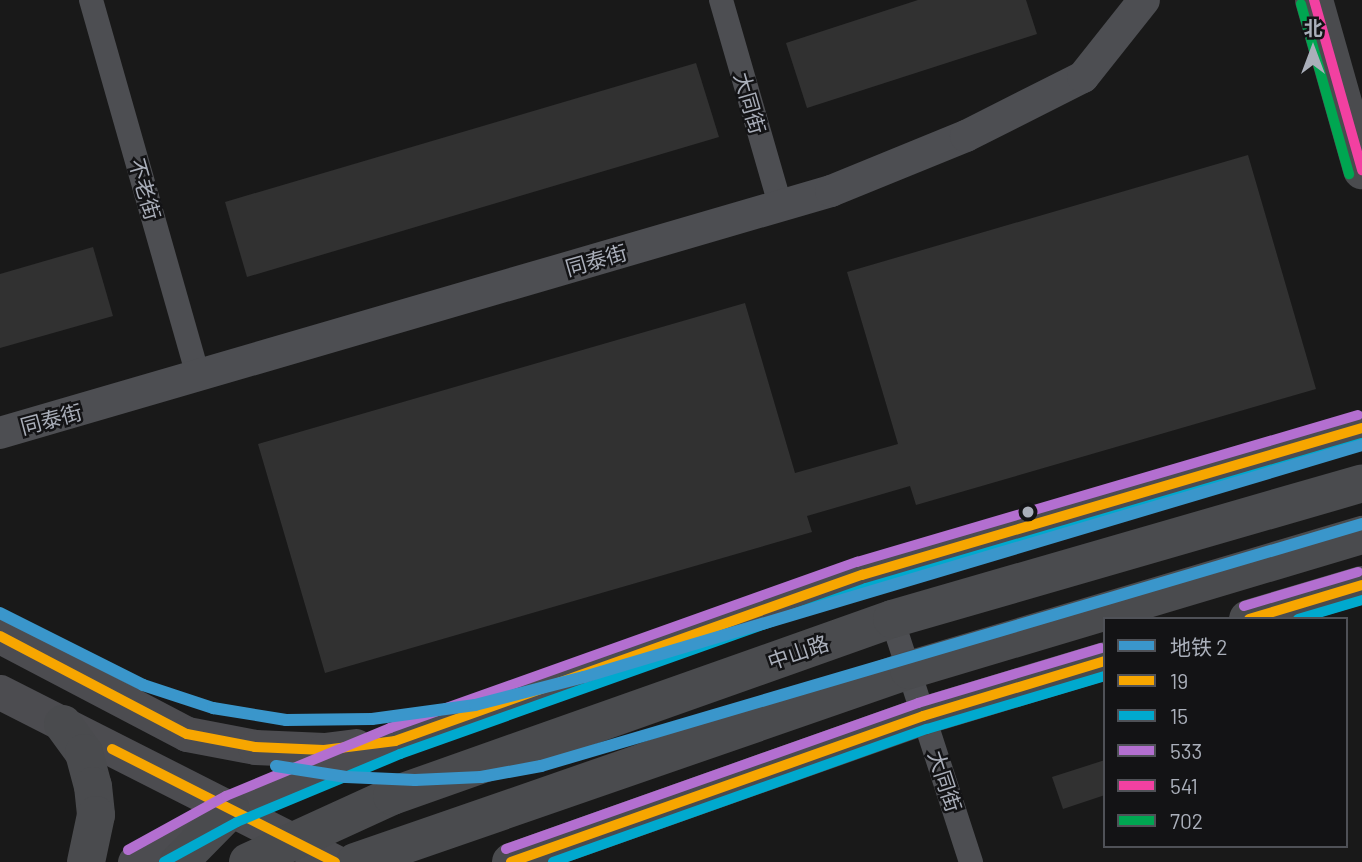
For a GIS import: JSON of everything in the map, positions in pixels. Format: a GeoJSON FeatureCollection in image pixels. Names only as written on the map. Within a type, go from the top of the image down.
{"type":"FeatureCollection","features":[{"type":"Feature","properties":{"kind":"main road"},"geometry":{"type":"LineString","coordinates":[[1314,0],[1362,170]]}},
{"type":"Feature","properties":{"kind":"main road"},"geometry":{"type":"LineString","coordinates":[[135,862],[231,809],[394,741],[862,575],[1362,428]]}},
{"type":"Feature","properties":{"kind":"main road","name":"中山路"},"geometry":{"type":"LineString","coordinates":[[248,862],[392,796],[892,619],[1362,483]]}},
{"type":"Feature","properties":{"kind":"main road"},"geometry":{"type":"LineString","coordinates":[[355,862],[909,670],[1362,535]]}},
{"type":"Feature","properties":{"kind":"main road"},"geometry":{"type":"LineString","coordinates":[[1255,617],[1362,585]]}},
{"type":"Feature","properties":{"kind":"main road"},"geometry":{"type":"LineString","coordinates":[[0,635],[187,734],[256,747],[324,750],[394,741]]}},
{"type":"Feature","properties":{"kind":"main road"},"geometry":{"type":"LineString","coordinates":[[511,862],[923,716],[1103,662]]}},
{"type":"Feature","properties":{"kind":"main road"},"geometry":{"type":"LineString","coordinates":[[0,692],[335,862]]}},
{"type":"Feature","properties":{"kind":"main road"},"geometry":{"type":"LineString","coordinates":[[62,724],[84,753],[93,786],[96,815],[86,862]]}},
{"type":"Feature","properties":{"kind":"main road"},"geometry":{"type":"LineString","coordinates":[[178,862],[231,809]]}},
{"type":"Feature","properties":{"kind":"street","name":"不老街"},"geometry":{"type":"LineString","coordinates":[[91,0],[199,378]]}},
{"type":"Feature","properties":{"kind":"street","name":"大同街"},"geometry":{"type":"LineString","coordinates":[[721,0],[780,205]]}},
{"type":"Feature","properties":{"kind":"street","name":"同泰街"},"geometry":{"type":"LineString","coordinates":[[0,433],[199,378],[831,191],[966,135],[1083,77],[1144,0]]}},
{"type":"Feature","properties":{"kind":"street","name":"大同街"},"geometry":{"type":"LineString","coordinates":[[892,619],[971,862]]}},
{"type":"Feature","properties":{"kind":"building"},"geometry":{"type":"Polygon","coordinates":[[[918,0],[1026,0],[1037,34],[807,108],[786,43],[918,0]]]}},
{"type":"Feature","properties":{"kind":"building"},"geometry":{"type":"Polygon","coordinates":[[[696,63],[719,137],[247,277],[225,202],[696,63]]]}},
{"type":"Feature","properties":{"kind":"building"},"geometry":{"type":"Polygon","coordinates":[[[1248,155],[1316,389],[916,505],[910,486],[807,516],[812,532],[325,673],[258,444],[745,303],[795,473],[898,444],[847,272],[1248,155]]]}},
{"type":"Feature","properties":{"kind":"building"},"geometry":{"type":"Polygon","coordinates":[[[93,247],[113,316],[0,348],[0,274],[93,247]]]}},
{"type":"Feature","properties":{"kind":"building"},"geometry":{"type":"Polygon","coordinates":[[[1103,761],[1103,796],[1063,809],[1052,777],[1103,761]]]}},
{"type":"Feature","properties":{"kind":"metro line","name":"2"},"geometry":{"type":"LineString","coordinates":[[0,613],[143,685],[213,708],[286,720],[372,719],[475,705],[584,677],[1362,445]]}},
{"type":"Feature","properties":{"kind":"metro line","name":"2"},"geometry":{"type":"LineString","coordinates":[[276,766],[346,777],[415,780],[481,777],[541,766],[1362,524]]}},
{"type":"Feature","properties":{"kind":"transit line","name":"541"},"geometry":{"type":"LineString","coordinates":[[1314,0],[1362,170]]}},
{"type":"Feature","properties":{"kind":"transit line","name":"702"},"geometry":{"type":"LineString","coordinates":[[1301,4],[1349,174]]}},
{"type":"Feature","properties":{"kind":"transit line","name":"533"},"geometry":{"type":"LineString","coordinates":[[128,850],[226,796],[390,728],[857,562],[1358,415]]}},
{"type":"Feature","properties":{"kind":"transit line","name":"19"},"geometry":{"type":"LineString","coordinates":[[0,636],[187,734],[255,747],[324,750],[395,741],[862,575],[1362,428]]}},
{"type":"Feature","properties":{"kind":"transit line","name":"15"},"geometry":{"type":"LineString","coordinates":[[164,862],[237,822],[400,754],[866,588],[1362,443]]}},
{"type":"Feature","properties":{"kind":"transit line","name":"533"},"geometry":{"type":"LineString","coordinates":[[1244,606],[1358,572]]}},
{"type":"Feature","properties":{"kind":"transit line","name":"19"},"geometry":{"type":"LineString","coordinates":[[1256,617],[1362,585]]}},
{"type":"Feature","properties":{"kind":"transit line","name":"15"},"geometry":{"type":"LineString","coordinates":[[1305,617],[1362,600]]}},
{"type":"Feature","properties":{"kind":"transit line","name":"533"},"geometry":{"type":"LineString","coordinates":[[506,849],[918,703],[1101,648]]}},
{"type":"Feature","properties":{"kind":"transit line","name":"19"},"geometry":{"type":"LineString","coordinates":[[511,862],[923,716],[1103,662]]}},
{"type":"Feature","properties":{"kind":"transit line","name":"15"},"geometry":{"type":"LineString","coordinates":[[553,862],[927,729],[1103,677]]}},
{"type":"Feature","properties":{"kind":"transit line","name":"19"},"geometry":{"type":"LineString","coordinates":[[112,749],[335,862]]}}]}
